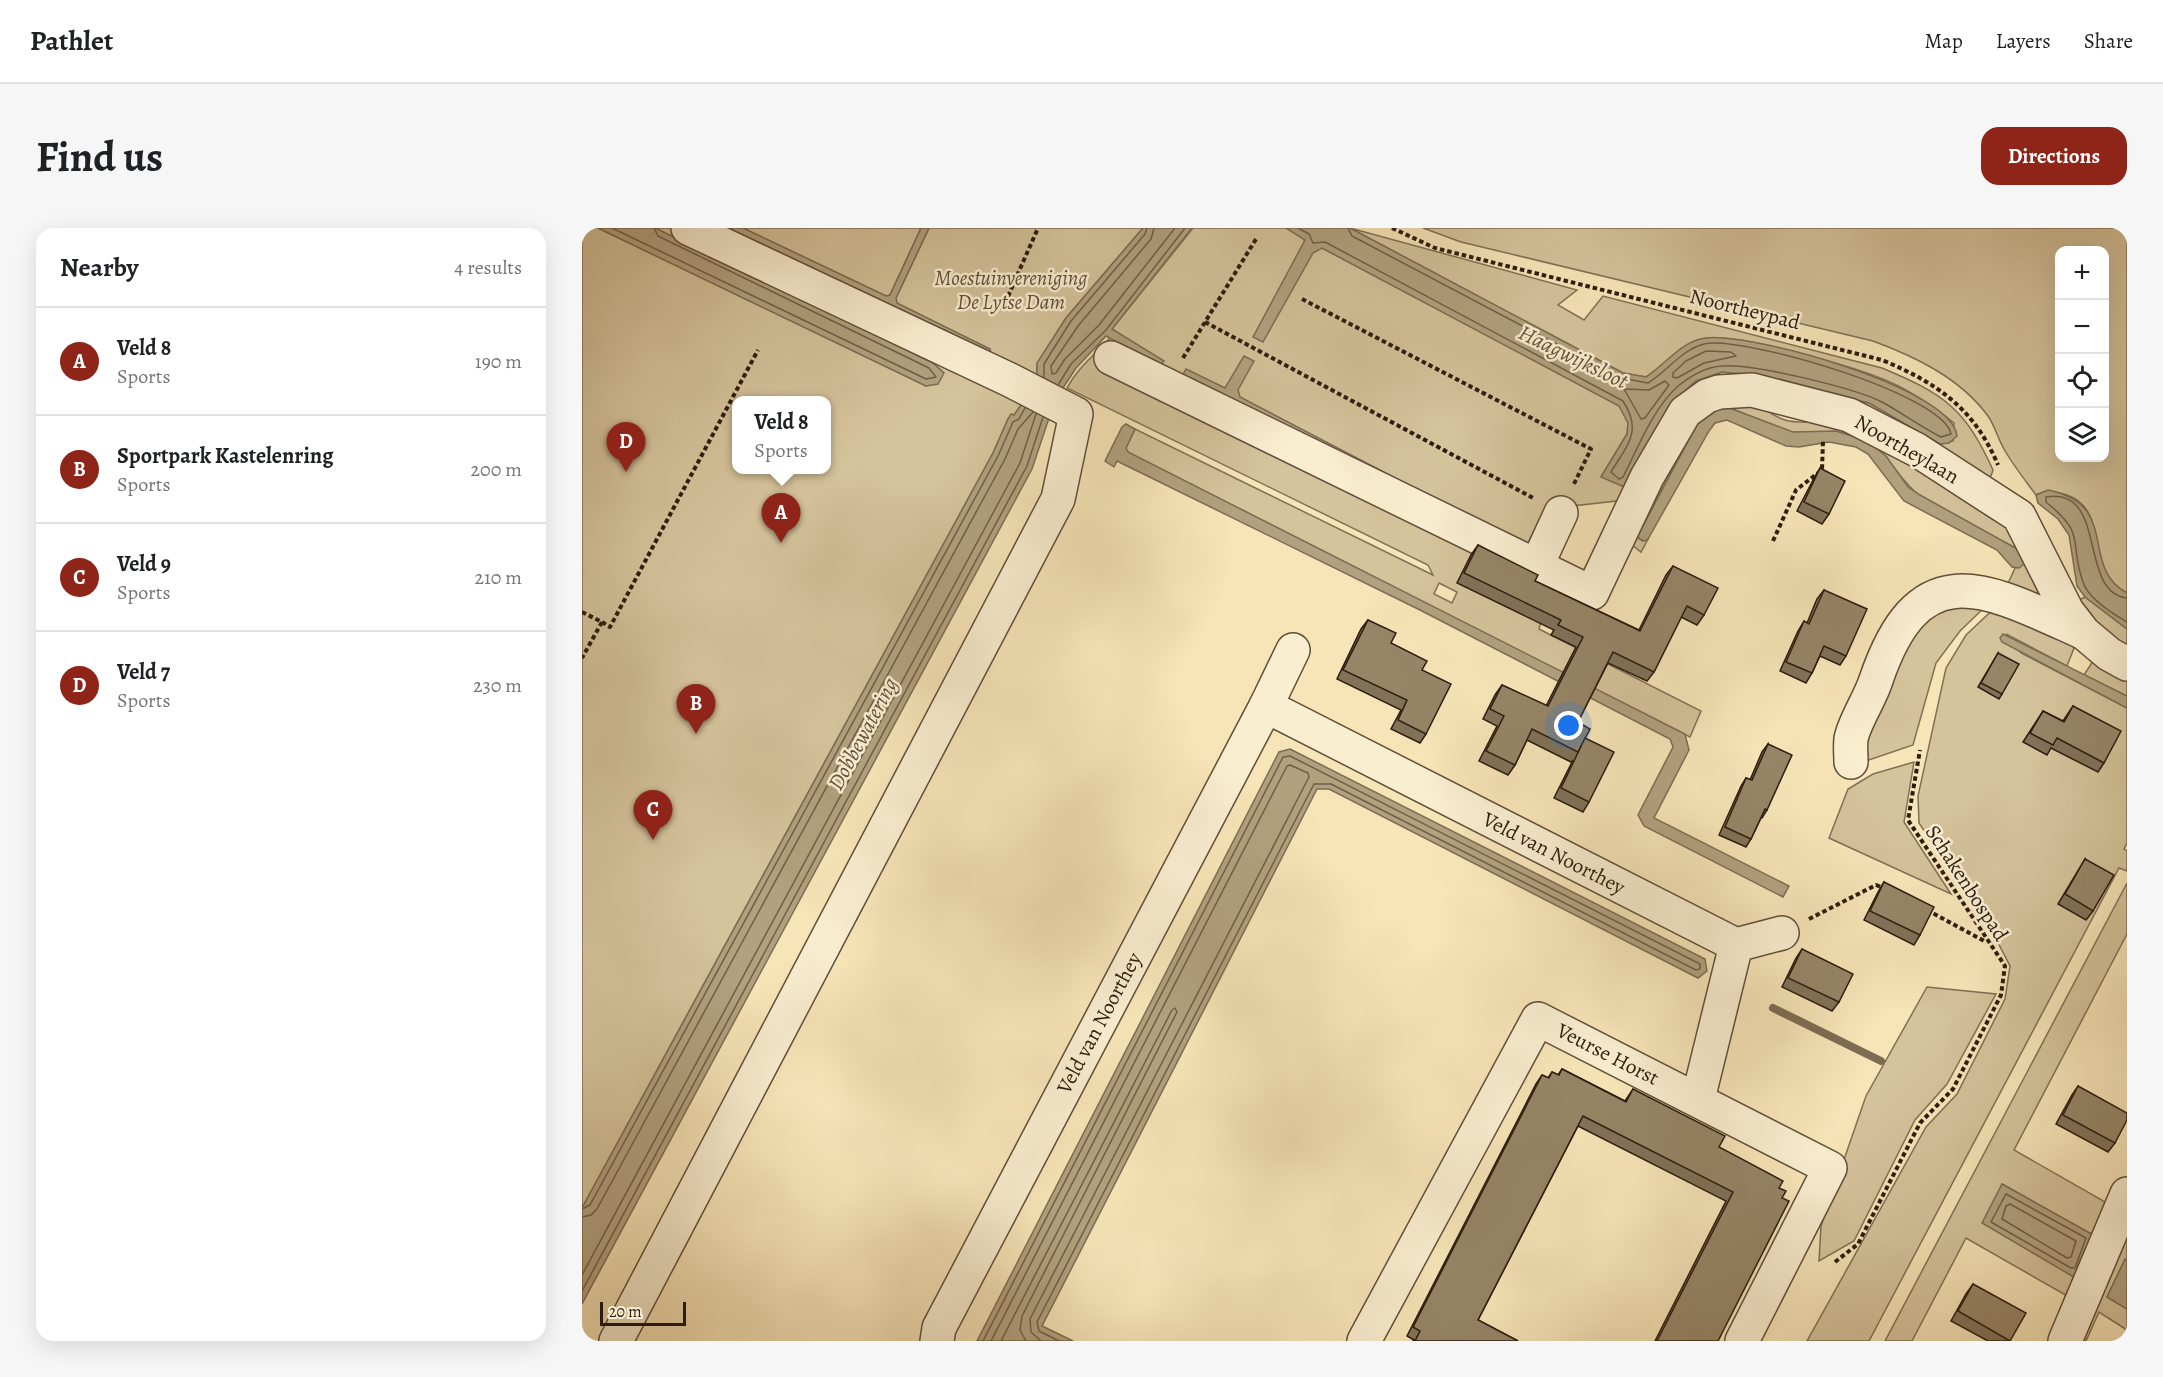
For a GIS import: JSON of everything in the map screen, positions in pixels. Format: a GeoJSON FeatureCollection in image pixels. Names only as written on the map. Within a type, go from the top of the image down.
{"type":"FeatureCollection","features":[{"type":"Feature","properties":{"kind":"street"},"geometry":{"type":"LineString","coordinates":[[616,1341],[1058,499],[1076,414],[1010,380],[688,228]]}},
{"type":"Feature","properties":{"kind":"street"},"geometry":{"type":"LineString","coordinates":[[1111,358],[1536,567],[1561,513]]}},
{"type":"Feature","properties":{"kind":"street","name":"Noortheylaan"},"geometry":{"type":"LineString","coordinates":[[1536,567],[1592,593],[1647,477],[1685,412],[1707,396],[1732,389],[1752,390],[1849,415],[1917,450],[2019,516]]}},
{"type":"Feature","properties":{"kind":"street"},"geometry":{"type":"LineString","coordinates":[[2019,516],[2067,611],[2084,633],[2109,654],[2127,664]]}},
{"type":"Feature","properties":{"kind":"street"},"geometry":{"type":"LineString","coordinates":[[1851,762],[1851,739],[1891,643],[1906,618],[1923,602],[1955,591],[1981,591],[2001,596],[2084,633]]}},
{"type":"Feature","properties":{"kind":"street","name":"Veld van Noorthey"},"geometry":{"type":"LineString","coordinates":[[937,1341],[939,1328],[1266,706],[1293,650]]}},
{"type":"Feature","properties":{"kind":"street","name":"Veld van Noorthey"},"geometry":{"type":"LineString","coordinates":[[1266,706],[1736,945]]}},
{"type":"Feature","properties":{"kind":"street"},"geometry":{"type":"LineString","coordinates":[[1698,1100],[1736,945],[1782,933]]}},
{"type":"Feature","properties":{"kind":"street","name":"Veurse Horst"},"geometry":{"type":"LineString","coordinates":[[1364,1341],[1538,1019],[1830,1168],[1742,1341]]}},
{"type":"Feature","properties":{"kind":"street"},"geometry":{"type":"LineString","coordinates":[[2065,1341],[2127,1194]]}},
{"type":"Feature","properties":{"kind":"path"},"geometry":{"type":"LineString","coordinates":[[1002,310],[1038,228]]}},
{"type":"Feature","properties":{"kind":"path","name":"Noortheypad"},"geometry":{"type":"LineString","coordinates":[[1392,228],[1436,248],[1882,360],[1906,370],[1926,380],[1973,418],[1990,445],[2019,516]]}},
{"type":"Feature","properties":{"kind":"path"},"geometry":{"type":"LineString","coordinates":[[1165,386],[1256,239]]}},
{"type":"Feature","properties":{"kind":"path"},"geometry":{"type":"LineString","coordinates":[[1205,322],[1561,513],[1592,449],[1302,299]]}},
{"type":"Feature","properties":{"kind":"path"},"geometry":{"type":"LineString","coordinates":[[733,396],[758,350]]}},
{"type":"Feature","properties":{"kind":"path"},"geometry":{"type":"LineString","coordinates":[[582,612],[610,627],[732,399]]}},
{"type":"Feature","properties":{"kind":"path"},"geometry":{"type":"LineString","coordinates":[[1773,541],[1796,490],[1822,470],[1823,444]]}},
{"type":"Feature","properties":{"kind":"path"},"geometry":{"type":"LineString","coordinates":[[582,658],[602,622]]}},
{"type":"Feature","properties":{"kind":"path","name":"Schakenbospad"},"geometry":{"type":"LineString","coordinates":[[1835,1262],[1858,1244],[1920,1123],[1953,1089],[2001,996],[2005,966],[1908,820],[1920,750]]}},
{"type":"Feature","properties":{"kind":"path"},"geometry":{"type":"LineString","coordinates":[[1782,933],[1876,885],[1896,894]]}},
{"type":"Feature","properties":{"kind":"path"},"geometry":{"type":"LineString","coordinates":[[1926,910],[1988,943]]}},
{"type":"Feature","properties":{"kind":"green space"},"geometry":{"type":"Polygon","coordinates":[[[582,228],[598,228],[926,386],[933,363],[655,228],[728,228],[989,353],[990,349],[897,304],[896,298],[929,228],[1143,228],[1066,318],[1037,364],[1037,381],[1014,416],[1008,419],[993,453],[582,1208],[582,228]]]}},
{"type":"Feature","properties":{"kind":"green space","name":"Moestuinvereniging De Lytse Dam"},"geometry":{"type":"Polygon","coordinates":[[[743,228],[921,228],[890,295],[886,296],[743,228]]]}},
{"type":"Feature","properties":{"kind":"green space"},"geometry":{"type":"Polygon","coordinates":[[[1193,228],[1286,228],[1305,238],[1304,242],[1322,248],[1620,406],[1628,423],[1627,434],[1601,477],[1658,424],[1681,392],[1696,381],[1722,372],[1762,376],[1869,403],[1940,444],[1953,441],[1954,423],[1900,387],[1876,376],[1827,360],[1767,345],[1740,340],[1702,339],[1679,350],[1646,377],[1623,373],[1350,228],[1577,290],[1558,305],[1584,320],[1603,296],[1882,368],[1937,395],[1962,417],[1983,449],[1993,470],[1991,476],[1986,478],[1741,382],[1626,500],[1572,506],[1539,629],[1701,711],[1690,737],[1127,452],[1126,448],[1135,429],[1433,575],[1428,565],[1067,388],[1077,372],[1115,332],[1112,329],[1193,228]],[[1439,583],[1434,594],[1452,603],[1457,592],[1439,583]]]}},
{"type":"Feature","properties":{"kind":"green space"},"geometry":{"type":"Polygon","coordinates":[[[1423,228],[2127,228],[2127,593],[2112,584],[2106,575],[2091,519],[2086,509],[2078,501],[2055,492],[2036,495],[2011,461],[1988,416],[1964,390],[1936,370],[1873,341],[1461,242],[1423,228]]]}},
{"type":"Feature","properties":{"kind":"green space"},"geometry":{"type":"Polygon","coordinates":[[[1728,397],[1748,399],[1777,417],[1793,422],[1845,422],[1877,434],[1912,454],[2002,516],[2017,529],[2048,575],[2060,608],[2055,611],[2005,590],[2015,568],[2025,563],[2019,550],[1919,495],[1883,454],[1869,442],[1850,434],[1792,432],[1727,407],[1707,415],[1692,432],[1638,535],[1642,541],[1648,539],[1641,552],[1632,545],[1630,527],[1682,425],[1704,405],[1728,397]]]}},
{"type":"Feature","properties":{"kind":"green space"},"geometry":{"type":"Polygon","coordinates":[[[2085,597],[2127,629],[2127,653],[2075,602],[2085,597]]]}},
{"type":"Feature","properties":{"kind":"green space"},"geometry":{"type":"Polygon","coordinates":[[[1989,603],[1960,631],[1936,663],[1913,745],[1860,763],[1863,733],[1925,606],[1989,603]]]}},
{"type":"Feature","properties":{"kind":"green space"},"geometry":{"type":"Polygon","coordinates":[[[2000,603],[2076,643],[2067,666],[2006,634],[2021,653],[2127,708],[2127,843],[2124,849],[2127,851],[2127,871],[2119,868],[1869,1341],[1807,1341],[1926,1127],[1957,1094],[2005,999],[2010,966],[1997,941],[1919,823],[1918,796],[1946,668],[1966,635],[2000,603]]]}},
{"type":"Feature","properties":{"kind":"green space"},"geometry":{"type":"Polygon","coordinates":[[[2095,658],[2127,670],[2127,696],[2084,675],[2095,658]]]}},
{"type":"Feature","properties":{"kind":"green space"},"geometry":{"type":"Polygon","coordinates":[[[1914,762],[1904,822],[1951,894],[1829,838],[1848,789],[1873,774],[1914,762]]]}},
{"type":"Feature","properties":{"kind":"green space"},"geometry":{"type":"Polygon","coordinates":[[[2127,883],[2127,934],[2014,1150],[2107,1203],[2095,1236],[2002,1184],[2077,1279],[2069,1297],[1966,1238],[1912,1341],[1885,1341],[2127,883]]]}},
{"type":"Feature","properties":{"kind":"green space"},"geometry":{"type":"Polygon","coordinates":[[[1927,987],[1996,994],[1947,1084],[1915,1120],[1854,1241],[1819,1261],[1821,1226],[1866,1096],[1927,987]]]}},
{"type":"Feature","properties":{"kind":"green space"},"geometry":{"type":"Polygon","coordinates":[[[2127,1215],[2127,1261],[2125,1260],[2107,1297],[2127,1309],[2127,1330],[2099,1312],[2086,1341],[2073,1341],[2127,1215]]]}},
{"type":"Feature","properties":{"kind":"water"},"geometry":{"type":"Polygon","coordinates":[[[598,228],[655,228],[933,363],[944,373],[938,384],[926,386],[598,228]]]}},
{"type":"Feature","properties":{"kind":"water"},"geometry":{"type":"Polygon","coordinates":[[[728,228],[743,228],[886,296],[890,295],[921,228],[929,228],[896,298],[897,303],[990,349],[991,352],[728,228]]]}},
{"type":"Feature","properties":{"kind":"water","name":"Dobbewatering"},"geometry":{"type":"Polygon","coordinates":[[[1143,228],[1192,228],[1112,329],[1164,361],[1160,366],[1106,336],[1076,368],[1055,400],[1032,469],[582,1304],[582,1208],[993,453],[1008,419],[1011,414],[1014,415],[1037,381],[1037,363],[1066,318],[1143,228]]]}},
{"type":"Feature","properties":{"kind":"water","name":"Haagwijksloot"},"geometry":{"type":"Polygon","coordinates":[[[1286,228],[1350,228],[1623,373],[1646,377],[1681,348],[1706,338],[1763,344],[1846,367],[1887,382],[1922,400],[1947,418],[1957,436],[1949,443],[1940,444],[1869,403],[1762,376],[1722,372],[1696,381],[1670,404],[1624,487],[1601,477],[1627,434],[1628,423],[1619,406],[1322,248],[1313,253],[1263,342],[1253,337],[1305,240],[1286,228]]]}},
{"type":"Feature","properties":{"kind":"water"},"geometry":{"type":"Polygon","coordinates":[[[1244,356],[1254,361],[1238,390],[1240,397],[1464,514],[1181,378],[1186,369],[1225,388],[1244,356]]]}},
{"type":"Feature","properties":{"kind":"water"},"geometry":{"type":"Polygon","coordinates":[[[1727,407],[1793,432],[1836,431],[1867,441],[1886,456],[1908,487],[2019,550],[2025,563],[2019,568],[2012,567],[1997,550],[1904,501],[1868,454],[1856,447],[1829,442],[1799,447],[1786,446],[1727,420],[1715,423],[1709,431],[1648,539],[1645,541],[1639,539],[1638,535],[1700,419],[1719,408],[1727,407]]]}},
{"type":"Feature","properties":{"kind":"water"},"geometry":{"type":"Polygon","coordinates":[[[1126,424],[1135,429],[1126,448],[1128,452],[1685,734],[1689,750],[1654,818],[1789,886],[1783,897],[1644,826],[1638,815],[1673,747],[1670,739],[1420,610],[1117,461],[1114,467],[1105,461],[1122,427],[1126,424]]]}},
{"type":"Feature","properties":{"kind":"water"},"geometry":{"type":"Polygon","coordinates":[[[2048,490],[2071,498],[2085,509],[2093,522],[2104,568],[2113,581],[2127,593],[2127,629],[2085,597],[2077,586],[2069,535],[2058,519],[2038,503],[2036,495],[2048,490]]]}},
{"type":"Feature","properties":{"kind":"water"},"geometry":{"type":"Polygon","coordinates":[[[2003,634],[2127,696],[2127,708],[2002,642],[2000,638],[2003,634]]]}},
{"type":"Feature","properties":{"kind":"water"},"geometry":{"type":"Polygon","coordinates":[[[1290,749],[1705,959],[1707,971],[1698,978],[1329,789],[1317,789],[1042,1326],[1073,1341],[977,1341],[1279,752],[1290,749]]]}},
{"type":"Feature","properties":{"kind":"water"},"geometry":{"type":"Polygon","coordinates":[[[2002,1184],[2095,1236],[2077,1279],[1982,1223],[2002,1184]]]}},
{"type":"Feature","properties":{"kind":"water"},"geometry":{"type":"Polygon","coordinates":[[[2125,1259],[2127,1261],[2127,1309],[2107,1297],[2125,1259]]]}},
{"type":"Feature","properties":{"kind":"building"},"geometry":{"type":"Polygon","coordinates":[[[1820,468],[1845,481],[1829,514],[1804,502],[1820,468]]]}},
{"type":"Feature","properties":{"kind":"building"},"geometry":{"type":"Polygon","coordinates":[[[1478,545],[1538,575],[1535,581],[1640,631],[1673,566],[1718,588],[1704,615],[1687,606],[1654,672],[1613,652],[1578,722],[1590,729],[1578,752],[1532,729],[1515,765],[1486,751],[1504,716],[1490,709],[1502,685],[1548,706],[1583,637],[1558,625],[1561,620],[1464,573],[1478,545]]]}},
{"type":"Feature","properties":{"kind":"building"},"geometry":{"type":"Polygon","coordinates":[[[1824,590],[1867,609],[1846,656],[1824,646],[1812,673],[1786,662],[1804,621],[1809,624],[1824,590]]]}},
{"type":"Feature","properties":{"kind":"building"},"geometry":{"type":"Polygon","coordinates":[[[1368,620],[1396,633],[1391,643],[1427,661],[1422,670],[1451,684],[1426,734],[1398,720],[1407,700],[1343,670],[1368,620]]]}},
{"type":"Feature","properties":{"kind":"building"},"geometry":{"type":"Polygon","coordinates":[[[1998,653],[2019,664],[2002,694],[1981,683],[1998,653]]]}},
{"type":"Feature","properties":{"kind":"building"},"geometry":{"type":"Polygon","coordinates":[[[2073,706],[2121,731],[2104,763],[2057,738],[2053,745],[2030,733],[2043,711],[2064,722],[2073,706]]]}},
{"type":"Feature","properties":{"kind":"building"},"geometry":{"type":"Polygon","coordinates":[[[1585,738],[1614,752],[1589,802],[1561,788],[1585,738]]]}},
{"type":"Feature","properties":{"kind":"building"},"geometry":{"type":"Polygon","coordinates":[[[1768,744],[1792,755],[1751,839],[1725,827],[1746,778],[1752,780],[1768,744]]]}},
{"type":"Feature","properties":{"kind":"building"},"geometry":{"type":"Polygon","coordinates":[[[2085,859],[2114,875],[2093,911],[2065,894],[2085,859]]]}},
{"type":"Feature","properties":{"kind":"building"},"geometry":{"type":"Polygon","coordinates":[[[1884,882],[1934,907],[1920,935],[1870,911],[1884,882]]]}},
{"type":"Feature","properties":{"kind":"building"},"geometry":{"type":"Polygon","coordinates":[[[1802,949],[1853,974],[1839,1002],[1788,978],[1802,949]]]}},
{"type":"Feature","properties":{"kind":"building"},"geometry":{"type":"Polygon","coordinates":[[[1562,1069],[1626,1102],[1633,1089],[1725,1136],[1719,1147],[1783,1181],[1779,1188],[1786,1191],[1782,1198],[1789,1201],[1718,1341],[1657,1341],[1733,1192],[1583,1116],[1478,1320],[1518,1341],[1415,1341],[1420,1331],[1413,1327],[1542,1075],[1549,1078],[1552,1072],[1559,1075],[1562,1069]]]}},
{"type":"Feature","properties":{"kind":"building"},"geometry":{"type":"Polygon","coordinates":[[[2078,1086],[2127,1113],[2127,1120],[2115,1143],[2063,1115],[2078,1086]]]}},
{"type":"Feature","properties":{"kind":"building"},"geometry":{"type":"Polygon","coordinates":[[[1973,1284],[2026,1313],[2010,1341],[1958,1311],[1973,1284]]]}},
{"type":"Feature","properties":{"kind":"waterway"},"geometry":{"type":"LineString","coordinates":[[1773,1008],[1881,1061]]}},
{"type":"Feature","properties":{"kind":"place","name":"Veld 7"},"geometry":{"type":"Point","coordinates":[626,472]}},
{"type":"Feature","properties":{"kind":"place","name":"Veld 8"},"geometry":{"type":"Point","coordinates":[781,543]}},
{"type":"Feature","properties":{"kind":"place","name":"Sportpark Kastelenring"},"geometry":{"type":"Point","coordinates":[696,734]}},
{"type":"Feature","properties":{"kind":"place","name":"Veld 9"},"geometry":{"type":"Point","coordinates":[653,840]}}]}
